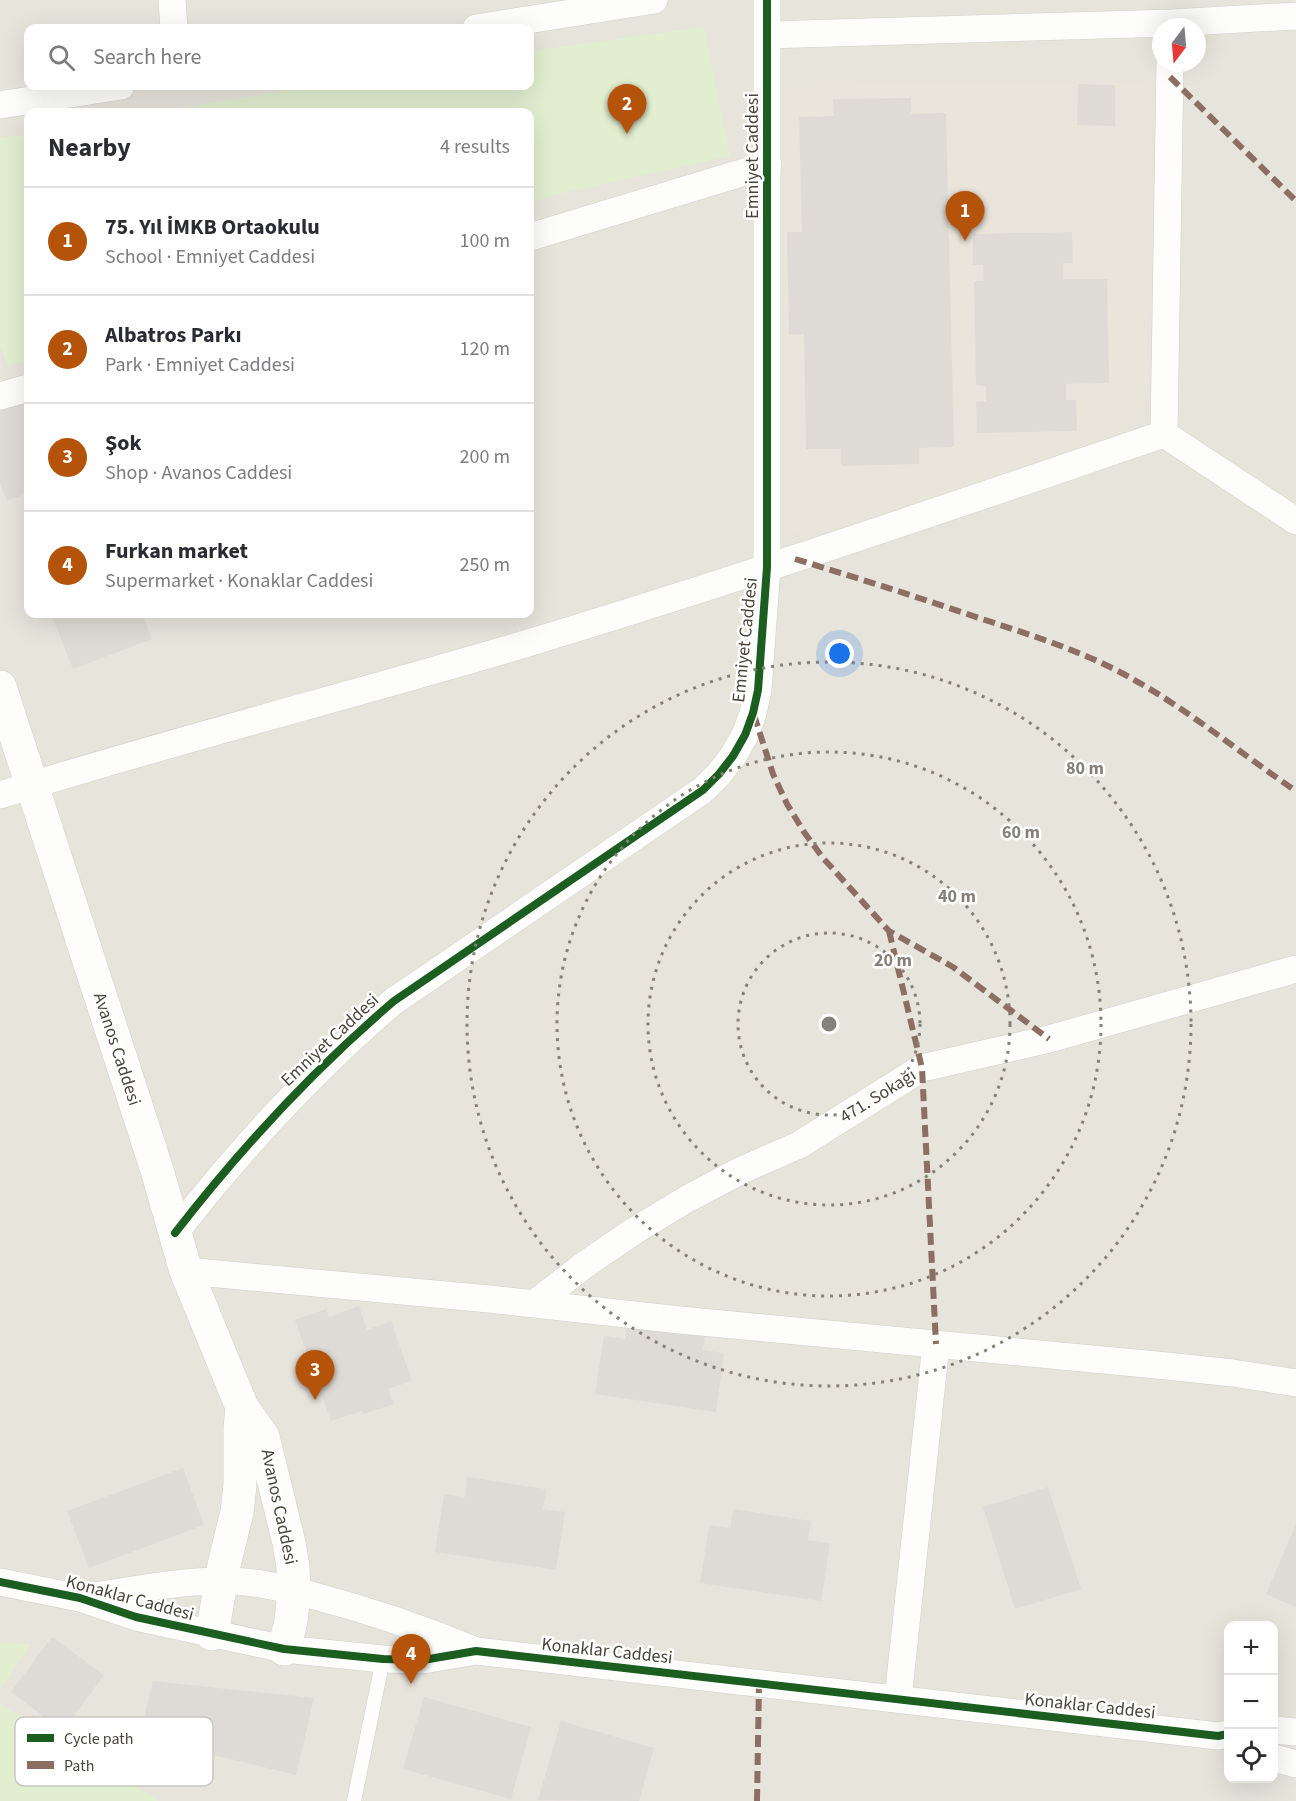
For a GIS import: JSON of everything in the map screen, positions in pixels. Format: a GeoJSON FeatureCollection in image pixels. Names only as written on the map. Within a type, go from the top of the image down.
{"type":"FeatureCollection","features":[{"type":"Feature","properties":{"kind":"street"},"geometry":{"type":"LineString","coordinates":[[172,0],[174,24]]}},
{"type":"Feature","properties":{"kind":"street"},"geometry":{"type":"LineString","coordinates":[[501,24],[654,0]]}},
{"type":"Feature","properties":{"kind":"street","name":"Emniyet Caddesi"},"geometry":{"type":"LineString","coordinates":[[175,1233],[221,1174],[278,1110],[338,1050],[394,1001],[684,804],[719,774],[739,745],[753,713],[758,690],[767,567],[767,0]]}},
{"type":"Feature","properties":{"kind":"street"},"geometry":{"type":"LineString","coordinates":[[767,35],[1171,16],[1296,16]]}},
{"type":"Feature","properties":{"kind":"street"},"geometry":{"type":"LineString","coordinates":[[1164,434],[1170,72]]}},
{"type":"Feature","properties":{"kind":"street"},"geometry":{"type":"LineString","coordinates":[[0,105],[96,90]]}},
{"type":"Feature","properties":{"kind":"street"},"geometry":{"type":"LineString","coordinates":[[534,236],[768,165]]}},
{"type":"Feature","properties":{"kind":"street"},"geometry":{"type":"LineString","coordinates":[[0,396],[24,389]]}},
{"type":"Feature","properties":{"kind":"street"},"geometry":{"type":"LineString","coordinates":[[1164,434],[1296,521]]}},
{"type":"Feature","properties":{"kind":"street"},"geometry":{"type":"LineString","coordinates":[[0,795],[669,600],[1164,434]]}},
{"type":"Feature","properties":{"kind":"street","name":"Avanos Caddesi"},"geometry":{"type":"LineString","coordinates":[[0,687],[157,1170],[186,1271],[242,1407],[263,1437],[289,1543],[294,1591],[291,1621],[284,1649]]}},
{"type":"Feature","properties":{"kind":"street","name":"471. Sokağı"},"geometry":{"type":"LineString","coordinates":[[534,1304],[583,1266],[687,1199],[742,1170],[799,1145],[922,1068],[1050,1039],[1296,969]]}},
{"type":"Feature","properties":{"kind":"street"},"geometry":{"type":"LineString","coordinates":[[186,1271],[1167,1366],[1296,1383]]}},
{"type":"Feature","properties":{"kind":"street"},"geometry":{"type":"LineString","coordinates":[[898,1699],[936,1344]]}},
{"type":"Feature","properties":{"kind":"street","name":"Avanos Caddesi"},"geometry":{"type":"LineString","coordinates":[[212,1634],[221,1581],[237,1512],[242,1407]]}},
{"type":"Feature","properties":{"kind":"street","name":"Konaklar Caddesi"},"geometry":{"type":"LineString","coordinates":[[80,1598],[187,1583],[221,1581],[256,1583],[294,1591],[423,1628],[476,1652]]}},
{"type":"Feature","properties":{"kind":"street","name":"Konaklar Caddesi"},"geometry":{"type":"LineString","coordinates":[[0,1582],[80,1598],[136,1617],[284,1649],[383,1659],[423,1660],[476,1652],[1224,1737]]}},
{"type":"Feature","properties":{"kind":"street"},"geometry":{"type":"LineString","coordinates":[[1278,1730],[1296,1732]]}},
{"type":"Feature","properties":{"kind":"street"},"geometry":{"type":"LineString","coordinates":[[1278,1759],[1296,1764]]}},
{"type":"Feature","properties":{"kind":"lane"},"geometry":{"type":"LineString","coordinates":[[354,1801],[383,1659]]}},
{"type":"Feature","properties":{"kind":"shaded area"},"geometry":{"type":"Polygon","coordinates":[[[0,0],[1296,0],[1296,1801],[0,1801],[0,0]]]}},
{"type":"Feature","properties":{"kind":"shaded area"},"geometry":{"type":"Polygon","coordinates":[[[1144,82],[1148,384],[1142,410],[1136,422],[1114,443],[812,535],[802,534],[793,529],[786,518],[782,97],[800,87],[1144,82]]]}},
{"type":"Feature","properties":{"kind":"green space"},"geometry":{"type":"Polygon","coordinates":[[[704,27],[730,156],[554,195],[534,202],[534,108],[180,108],[292,90],[534,90],[534,50],[704,27]]]}},
{"type":"Feature","properties":{"kind":"green space"},"geometry":{"type":"Polygon","coordinates":[[[24,135],[24,361],[8,366],[0,346],[0,138],[24,135]]]}},
{"type":"Feature","properties":{"kind":"green space"},"geometry":{"type":"Polygon","coordinates":[[[0,1643],[31,1644],[0,1689],[0,1643]]]}},
{"type":"Feature","properties":{"kind":"green space"},"geometry":{"type":"Polygon","coordinates":[[[0,1704],[21,1717],[15,1717],[15,1786],[134,1786],[159,1801],[0,1801],[0,1704]]]}},
{"type":"Feature","properties":{"kind":"building"},"geometry":{"type":"Polygon","coordinates":[[[1078,84],[1115,85],[1115,126],[1077,125],[1078,84]]]}},
{"type":"Feature","properties":{"kind":"building"},"geometry":{"type":"Polygon","coordinates":[[[911,98],[911,114],[946,113],[954,447],[919,448],[919,464],[841,466],[841,449],[806,449],[804,334],[789,335],[787,232],[802,232],[799,117],[834,116],[833,99],[911,98]]]}},
{"type":"Feature","properties":{"kind":"building"},"geometry":{"type":"Polygon","coordinates":[[[1072,232],[1073,263],[1063,263],[1063,279],[1107,279],[1109,383],[1066,384],[1066,400],[1076,400],[1077,431],[977,433],[976,402],[986,401],[986,386],[976,385],[974,281],[983,281],[983,265],[973,265],[973,234],[1072,232]]]}},
{"type":"Feature","properties":{"kind":"building"},"geometry":{"type":"Polygon","coordinates":[[[24,397],[24,495],[7,501],[0,483],[0,406],[24,397]]]}},
{"type":"Feature","properties":{"kind":"building"},"geometry":{"type":"Polygon","coordinates":[[[53,618],[144,618],[152,639],[73,669],[53,618]]]}},
{"type":"Feature","properties":{"kind":"building"},"geometry":{"type":"Polygon","coordinates":[[[359,1306],[367,1330],[391,1321],[412,1381],[388,1389],[394,1404],[331,1421],[295,1320],[326,1309],[329,1317],[359,1306]]]}},
{"type":"Feature","properties":{"kind":"building"},"geometry":{"type":"Polygon","coordinates":[[[627,1319],[706,1331],[703,1350],[724,1353],[716,1412],[595,1394],[604,1336],[625,1339],[627,1319]]]}},
{"type":"Feature","properties":{"kind":"building"},"geometry":{"type":"Polygon","coordinates":[[[183,1468],[204,1525],[89,1568],[67,1511],[183,1468]]]}},
{"type":"Feature","properties":{"kind":"building"},"geometry":{"type":"Polygon","coordinates":[[[467,1477],[546,1489],[543,1509],[565,1512],[556,1570],[435,1552],[444,1494],[465,1497],[467,1477]]]}},
{"type":"Feature","properties":{"kind":"building"},"geometry":{"type":"Polygon","coordinates":[[[1048,1487],[1081,1589],[1015,1609],[983,1507],[1048,1487]]]}},
{"type":"Feature","properties":{"kind":"building"},"geometry":{"type":"Polygon","coordinates":[[[733,1509],[811,1521],[808,1540],[830,1543],[821,1601],[700,1583],[709,1525],[730,1528],[733,1509]]]}},
{"type":"Feature","properties":{"kind":"building"},"geometry":{"type":"Polygon","coordinates":[[[1296,1524],[1296,1607],[1266,1594],[1296,1524]]]}},
{"type":"Feature","properties":{"kind":"building"},"geometry":{"type":"Polygon","coordinates":[[[52,1637],[104,1675],[73,1717],[44,1717],[11,1692],[52,1637]]]}},
{"type":"Feature","properties":{"kind":"building"},"geometry":{"type":"Polygon","coordinates":[[[153,1681],[314,1698],[296,1775],[213,1755],[213,1717],[144,1717],[153,1681]]]}},
{"type":"Feature","properties":{"kind":"building"},"geometry":{"type":"Polygon","coordinates":[[[424,1697],[531,1727],[511,1799],[403,1769],[424,1697]]]}},
{"type":"Feature","properties":{"kind":"building"},"geometry":{"type":"Polygon","coordinates":[[[561,1721],[654,1748],[639,1801],[538,1800],[561,1721]]]}},
{"type":"Feature","properties":{"kind":"marked path"},"geometry":{"type":"LineString","coordinates":[[1170,77],[1296,201]]}},
{"type":"Feature","properties":{"kind":"marked path"},"geometry":{"type":"LineString","coordinates":[[795,559],[1014,630],[1110,667],[1159,694],[1296,791]]}},
{"type":"Feature","properties":{"kind":"marked path"},"geometry":{"type":"LineString","coordinates":[[754,715],[773,774],[804,832],[823,858],[889,931],[953,967],[1049,1039]]}},
{"type":"Feature","properties":{"kind":"marked path"},"geometry":{"type":"LineString","coordinates":[[889,931],[922,1068],[936,1344]]}},
{"type":"Feature","properties":{"kind":"marked path"},"geometry":{"type":"LineString","coordinates":[[757,1801],[759,1683]]}},
{"type":"Feature","properties":{"kind":"cycle path"},"geometry":{"type":"LineString","coordinates":[[175,1233],[278,1111],[334,1055],[394,1001],[703,790],[733,756],[745,735],[758,690],[767,567],[767,0]]}},
{"type":"Feature","properties":{"kind":"cycle path"},"geometry":{"type":"LineString","coordinates":[[0,1582],[80,1598],[136,1617],[284,1649],[383,1659],[423,1660],[476,1651],[1218,1736],[1224,1735]]}},
{"type":"Feature","properties":{"kind":"place","name":"Albatros Parkı"},"geometry":{"type":"Point","coordinates":[627,134]}},
{"type":"Feature","properties":{"kind":"place","name":"75. Yıl İMKB Ortaokulu"},"geometry":{"type":"Point","coordinates":[965,241]}},
{"type":"Feature","properties":{"kind":"place","name":"Şok"},"geometry":{"type":"Point","coordinates":[315,1400]}},
{"type":"Feature","properties":{"kind":"place","name":"Furkan market"},"geometry":{"type":"Point","coordinates":[411,1684]}}]}
